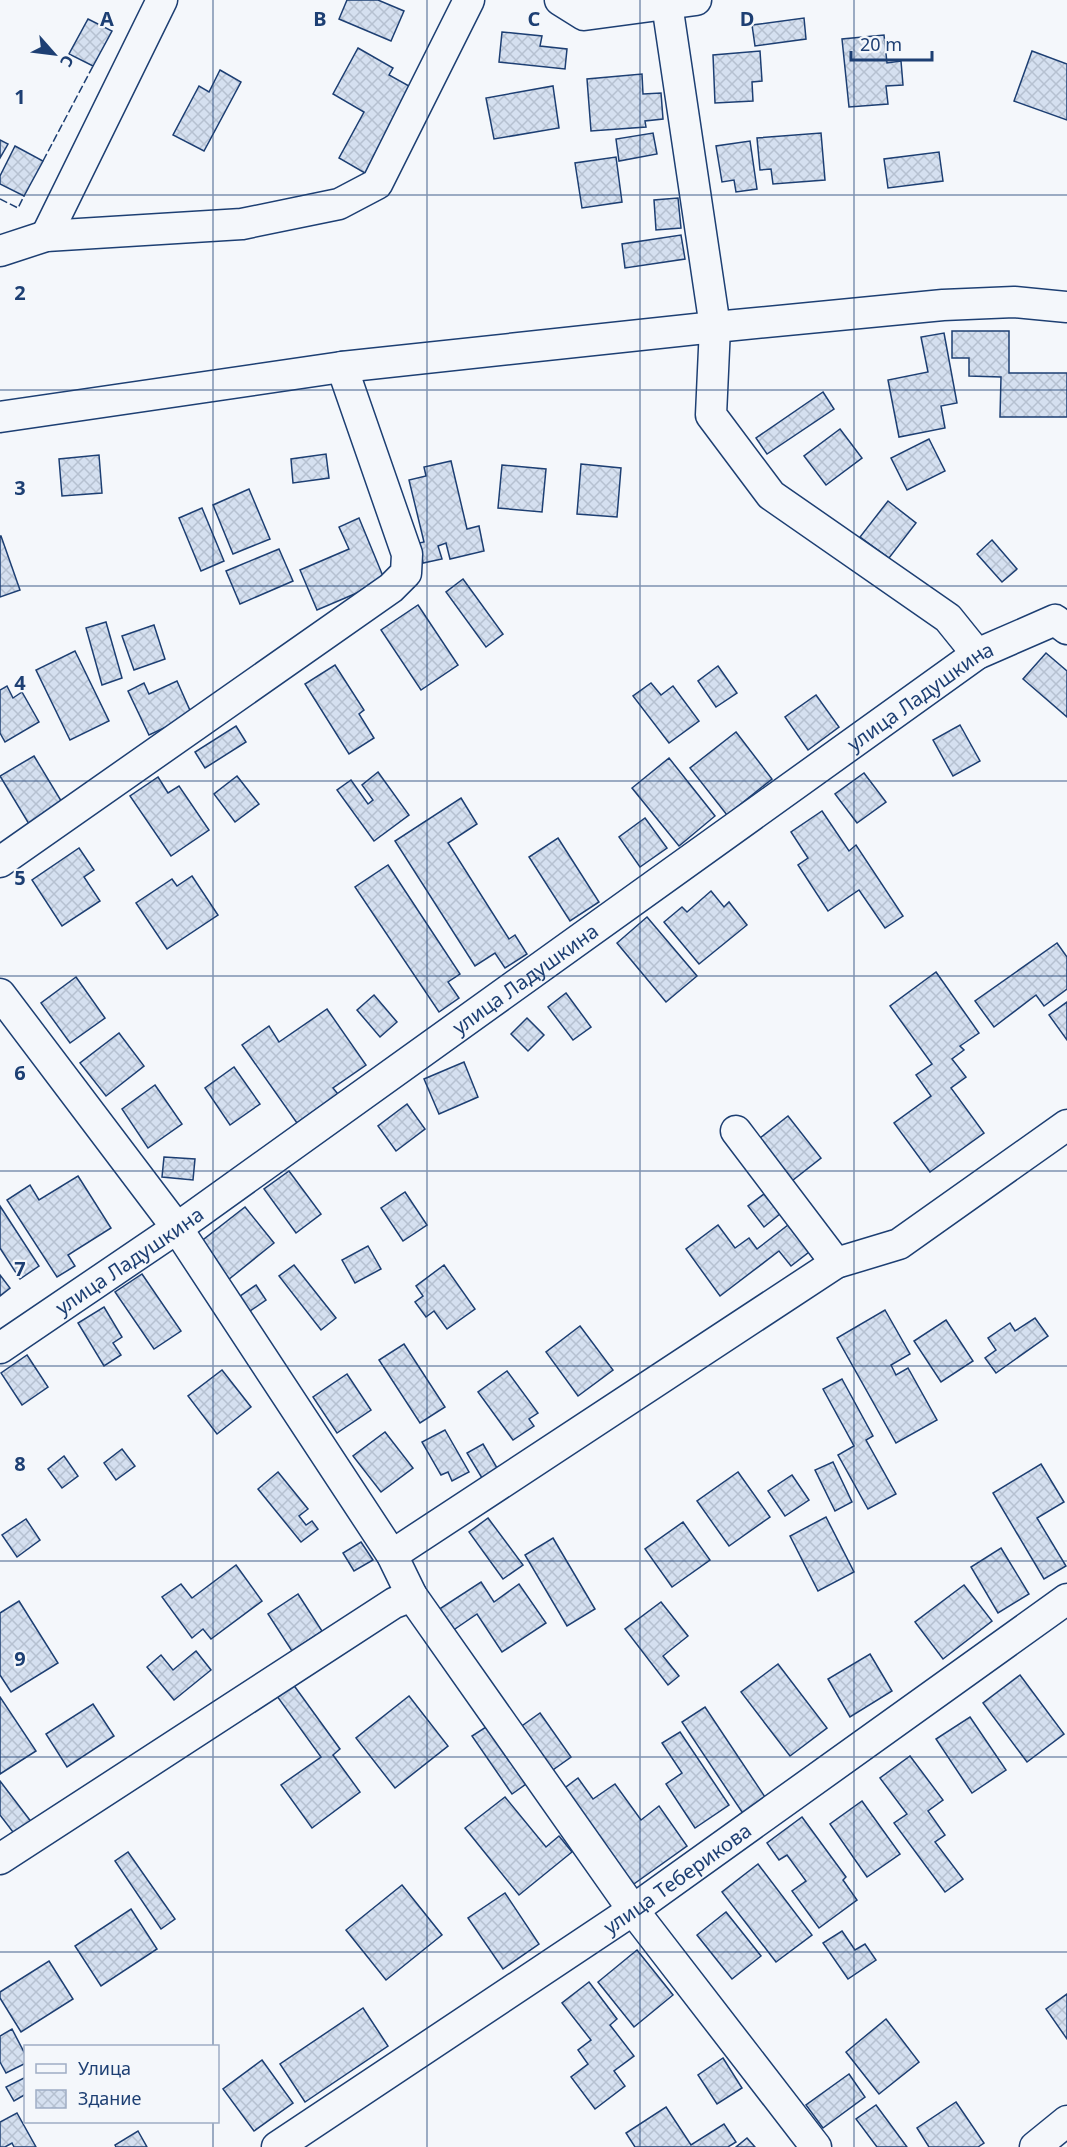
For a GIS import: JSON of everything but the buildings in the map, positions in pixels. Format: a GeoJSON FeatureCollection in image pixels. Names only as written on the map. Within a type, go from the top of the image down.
{"type":"FeatureCollection","features":[{"type":"Feature","properties":{"kind":"street"},"geometry":{"type":"LineString","coordinates":[[45,236],[162,0]]}},
{"type":"Feature","properties":{"kind":"street"},"geometry":{"type":"LineString","coordinates":[[0,251],[45,236],[242,224],[339,204],[377,184],[469,0]]}},
{"type":"Feature","properties":{"kind":"street"},"geometry":{"type":"LineString","coordinates":[[560,0],[584,15],[696,0]]}},
{"type":"Feature","properties":{"kind":"street"},"geometry":{"type":"LineString","coordinates":[[667,4],[715,327],[711,415],[771,495],[948,618],[976,654]]}},
{"type":"Feature","properties":{"kind":"street"},"geometry":{"type":"LineString","coordinates":[[0,417],[342,368],[715,327],[943,305],[1014,302],[1067,307]]}},
{"type":"Feature","properties":{"kind":"street"},"geometry":{"type":"LineString","coordinates":[[0,862],[391,588],[406,573],[407,554],[342,368]]}},
{"type":"Feature","properties":{"kind":"street","name":"улица Ладушкина"},"geometry":{"type":"LineString","coordinates":[[0,1348],[177,1228],[976,654],[1061,625]]}},
{"type":"Feature","properties":{"kind":"street"},"geometry":{"type":"LineString","coordinates":[[0,994],[177,1228],[392,1555],[412,1596],[633,1910],[816,2147]]}},
{"type":"Feature","properties":{"kind":"street"},"geometry":{"type":"LineString","coordinates":[[392,1555],[836,1263],[899,1244],[1067,1125]]}},
{"type":"Feature","properties":{"kind":"street"},"geometry":{"type":"LineString","coordinates":[[736,1131],[836,1263]]}},
{"type":"Feature","properties":{"kind":"street"},"geometry":{"type":"LineString","coordinates":[[0,1859],[245,1698],[394,1603],[412,1596]]}},
{"type":"Feature","properties":{"kind":"street","name":"улица Теберикова"},"geometry":{"type":"LineString","coordinates":[[278,2147],[633,1910],[1067,1599]]}},
{"type":"Feature","properties":{"kind":"street"},"geometry":{"type":"LineString","coordinates":[[1035,2147],[1067,2121]]}},
{"type":"Feature","properties":{"kind":"fence"},"geometry":{"type":"LineString","coordinates":[[43,161],[93,66]]}},
{"type":"Feature","properties":{"kind":"fence"},"geometry":{"type":"LineString","coordinates":[[0,199],[18,208],[24,196]]}}]}
